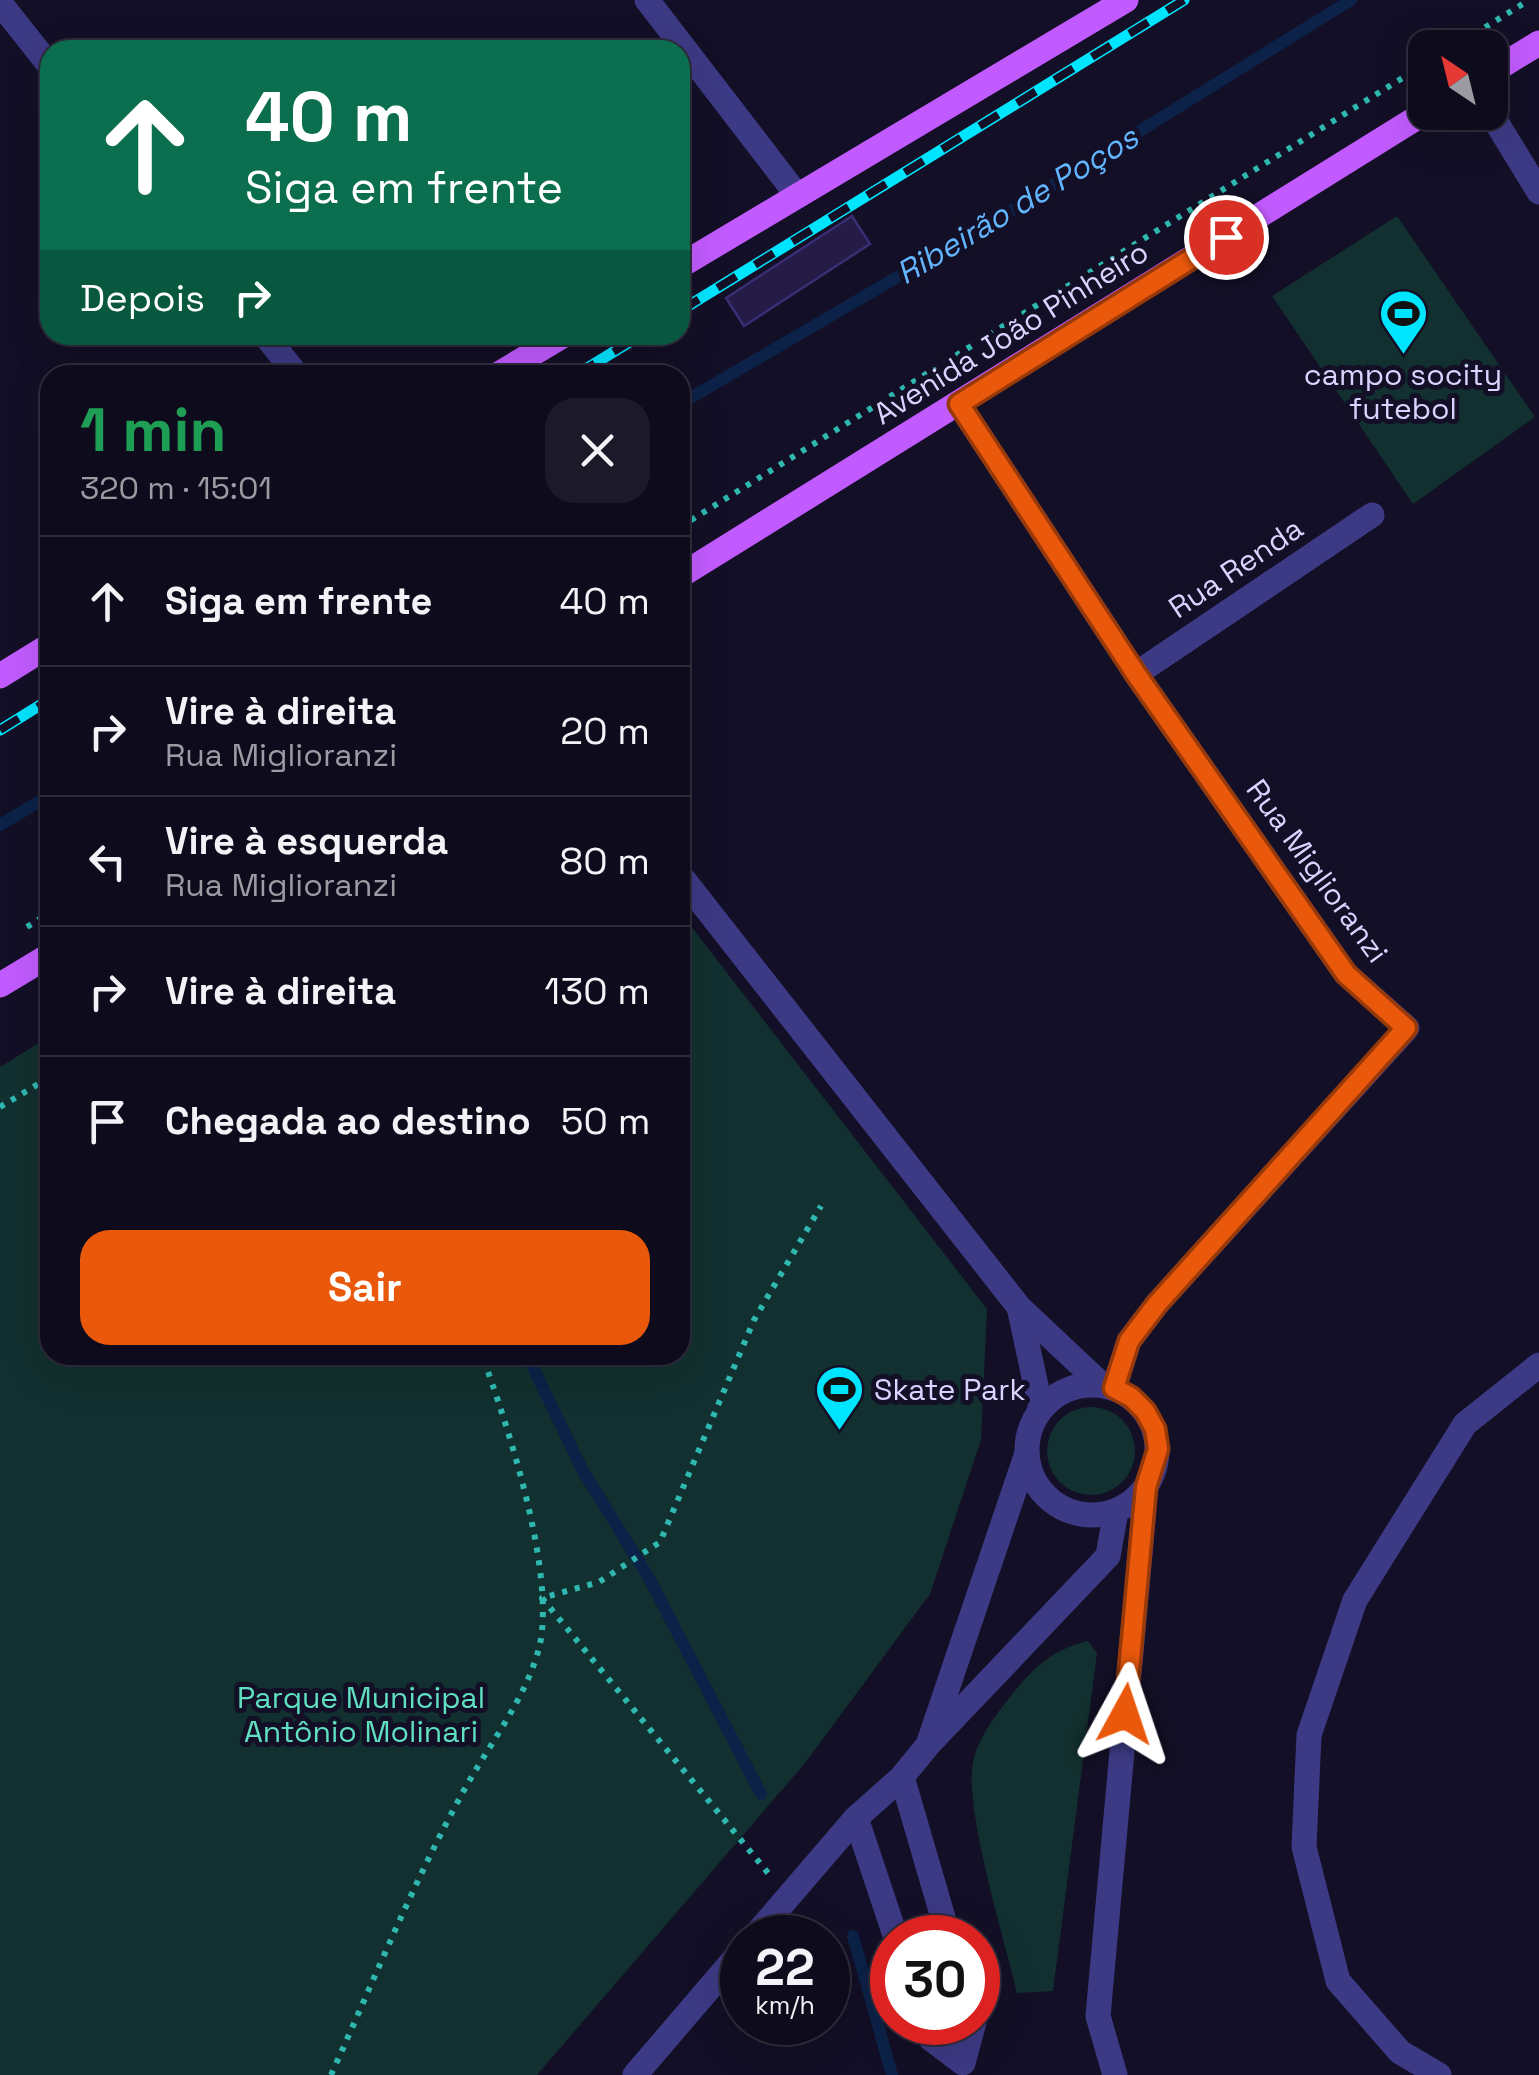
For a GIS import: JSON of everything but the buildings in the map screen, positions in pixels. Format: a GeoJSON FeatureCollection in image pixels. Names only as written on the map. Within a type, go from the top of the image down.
{"type":"FeatureCollection","features":[{"type":"Feature","properties":{"kind":"main road"},"geometry":{"type":"LineString","coordinates":[[690,260],[1126,0]]}},
{"type":"Feature","properties":{"kind":"main road"},"geometry":{"type":"LineString","coordinates":[[1508,62],[1539,44]]}},
{"type":"Feature","properties":{"kind":"main road","name":"Avenida João Pinheiro"},"geometry":{"type":"LineString","coordinates":[[690,570],[1408,123]]}},
{"type":"Feature","properties":{"kind":"main road"},"geometry":{"type":"LineString","coordinates":[[514,365],[547,345]]}},
{"type":"Feature","properties":{"kind":"main road"},"geometry":{"type":"LineString","coordinates":[[0,676],[40,652]]}},
{"type":"Feature","properties":{"kind":"main road"},"geometry":{"type":"LineString","coordinates":[[0,985],[40,962]]}},
{"type":"Feature","properties":{"kind":"street"},"geometry":{"type":"LineString","coordinates":[[647,0],[678,40]]}},
{"type":"Feature","properties":{"kind":"street"},"geometry":{"type":"LineString","coordinates":[[0,3],[40,53]]}},
{"type":"Feature","properties":{"kind":"street"},"geometry":{"type":"LineString","coordinates":[[690,56],[797,195]]}},
{"type":"Feature","properties":{"kind":"street"},"geometry":{"type":"LineString","coordinates":[[1501,130],[1539,192]]}},
{"type":"Feature","properties":{"kind":"street"},"geometry":{"type":"LineString","coordinates":[[273,345],[288,365]]}},
{"type":"Feature","properties":{"kind":"street","name":"Rua Miglioranzi"},"geometry":{"type":"LineString","coordinates":[[959,404],[1136,674],[1346,974],[1406,1028],[1157,1304],[1129,1341],[1108,1386]]}},
{"type":"Feature","properties":{"kind":"street","name":"Rua Renda"},"geometry":{"type":"LineString","coordinates":[[1136,674],[1372,515]]}},
{"type":"Feature","properties":{"kind":"street"},"geometry":{"type":"LineString","coordinates":[[690,888],[1019,1307],[1108,1386],[1131,1397],[1155,1429],[1158,1449],[1146,1487],[1098,2016],[1115,2075]]}},
{"type":"Feature","properties":{"kind":"street"},"geometry":{"type":"LineString","coordinates":[[1019,1307],[1042,1409]]}},
{"type":"Feature","properties":{"kind":"street"},"geometry":{"type":"LineString","coordinates":[[1439,2075],[1400,2052],[1338,1980],[1304,1846],[1308,1735],[1355,1600],[1465,1424],[1539,1365]]}},
{"type":"Feature","properties":{"kind":"street"},"geometry":{"type":"LineString","coordinates":[[928,1746],[1027,1452],[1033,1422],[1058,1394],[1079,1386],[1108,1386]]}},
{"type":"Feature","properties":{"kind":"street"},"geometry":{"type":"LineString","coordinates":[[1027,1452],[1031,1472],[1042,1491],[1056,1504],[1085,1514],[1116,1510],[1146,1487]]}},
{"type":"Feature","properties":{"kind":"street"},"geometry":{"type":"LineString","coordinates":[[772,1915],[856,1818],[902,1777],[1108,1556],[1116,1510]]}},
{"type":"Feature","properties":{"kind":"street"},"geometry":{"type":"LineString","coordinates":[[902,1777],[942,1915]]}},
{"type":"Feature","properties":{"kind":"street"},"geometry":{"type":"LineString","coordinates":[[856,1818],[888,1915]]}},
{"type":"Feature","properties":{"kind":"street"},"geometry":{"type":"LineString","coordinates":[[635,2075],[720,1976]]}},
{"type":"Feature","properties":{"kind":"street"},"geometry":{"type":"LineString","coordinates":[[938,2045],[964,2069]]}},
{"type":"Feature","properties":{"kind":"path"},"geometry":{"type":"LineString","coordinates":[[1481,30],[1529,0]]}},
{"type":"Feature","properties":{"kind":"path"},"geometry":{"type":"LineString","coordinates":[[690,521],[1408,75]]}},
{"type":"Feature","properties":{"kind":"path"},"geometry":{"type":"LineString","coordinates":[[0,1107],[40,1083]]}},
{"type":"Feature","properties":{"kind":"path"},"geometry":{"type":"LineString","coordinates":[[542,1598],[598,1582],[660,1542],[754,1320],[820,1206]]}},
{"type":"Feature","properties":{"kind":"path"},"geometry":{"type":"LineString","coordinates":[[332,2075],[461,1795],[521,1688],[540,1644],[542,1598],[520,1470],[485,1365]]}},
{"type":"Feature","properties":{"kind":"path"},"geometry":{"type":"LineString","coordinates":[[542,1598],[788,1896]]}},
{"type":"Feature","properties":{"kind":"green space","name":"campo socity futebol"},"geometry":{"type":"Polygon","coordinates":[[[1397,216],[1535,417],[1413,504],[1272,296],[1397,216]]]}},
{"type":"Feature","properties":{"kind":"green space","name":"Parque Municipal Antônio Molinari"},"geometry":{"type":"Polygon","coordinates":[[[690,925],[987,1309],[981,1440],[930,1594],[805,1763],[537,2075],[0,2075],[0,1067],[40,1042],[40,1365],[690,1365],[690,925]]]}},
{"type":"Feature","properties":{"kind":"green space"},"geometry":{"type":"Polygon","coordinates":[[[1091,1407],[1108,1410],[1122,1420],[1132,1434],[1132,1468],[1122,1482],[1108,1492],[1091,1495],[1074,1492],[1060,1482],[1050,1468],[1047,1451],[1050,1434],[1060,1420],[1074,1410],[1091,1407]]]}},
{"type":"Feature","properties":{"kind":"green space"},"geometry":{"type":"Polygon","coordinates":[[[1088,1641],[1097,1653],[1053,1991],[1017,1993],[979,1838],[972,1778],[974,1758],[991,1723],[1030,1674],[1055,1654],[1088,1641]]]}},
{"type":"Feature","properties":{"kind":"waterway","name":"Ribeirão de Poços"},"geometry":{"type":"LineString","coordinates":[[690,398],[1019,206],[1351,0]]}},
{"type":"Feature","properties":{"kind":"waterway","name":"Ribeirão de Poços"},"geometry":{"type":"LineString","coordinates":[[0,825],[40,801]]}},
{"type":"Feature","properties":{"kind":"waterway"},"geometry":{"type":"LineString","coordinates":[[532,1365],[583,1471],[649,1578],[761,1794]]}},
{"type":"Feature","properties":{"kind":"waterway"},"geometry":{"type":"LineString","coordinates":[[853,1936],[892,2075]]}},
{"type":"Feature","properties":{"kind":"railway"},"geometry":{"type":"LineString","coordinates":[[690,305],[1184,0]]}},
{"type":"Feature","properties":{"kind":"railway"},"geometry":{"type":"LineString","coordinates":[[592,365],[625,345]]}},
{"type":"Feature","properties":{"kind":"railway"},"geometry":{"type":"LineString","coordinates":[[0,730],[40,705]]}},
{"type":"Feature","properties":{"kind":"place","name":"campo socity futebol"},"geometry":{"type":"Point","coordinates":[1403,356]}},
{"type":"Feature","properties":{"kind":"place","name":"Skate Park"},"geometry":{"type":"Point","coordinates":[839,1432]}},
{"type":"Feature","properties":{"kind":"route"},"geometry":{"type":"LineString","coordinates":[[1125,1714],[1146,1487],[1158,1449],[1155,1429],[1145,1411],[1114,1388],[1129,1341],[1157,1304],[1406,1028],[1346,974],[1136,674],[959,404],[1226,237]]}}]}
